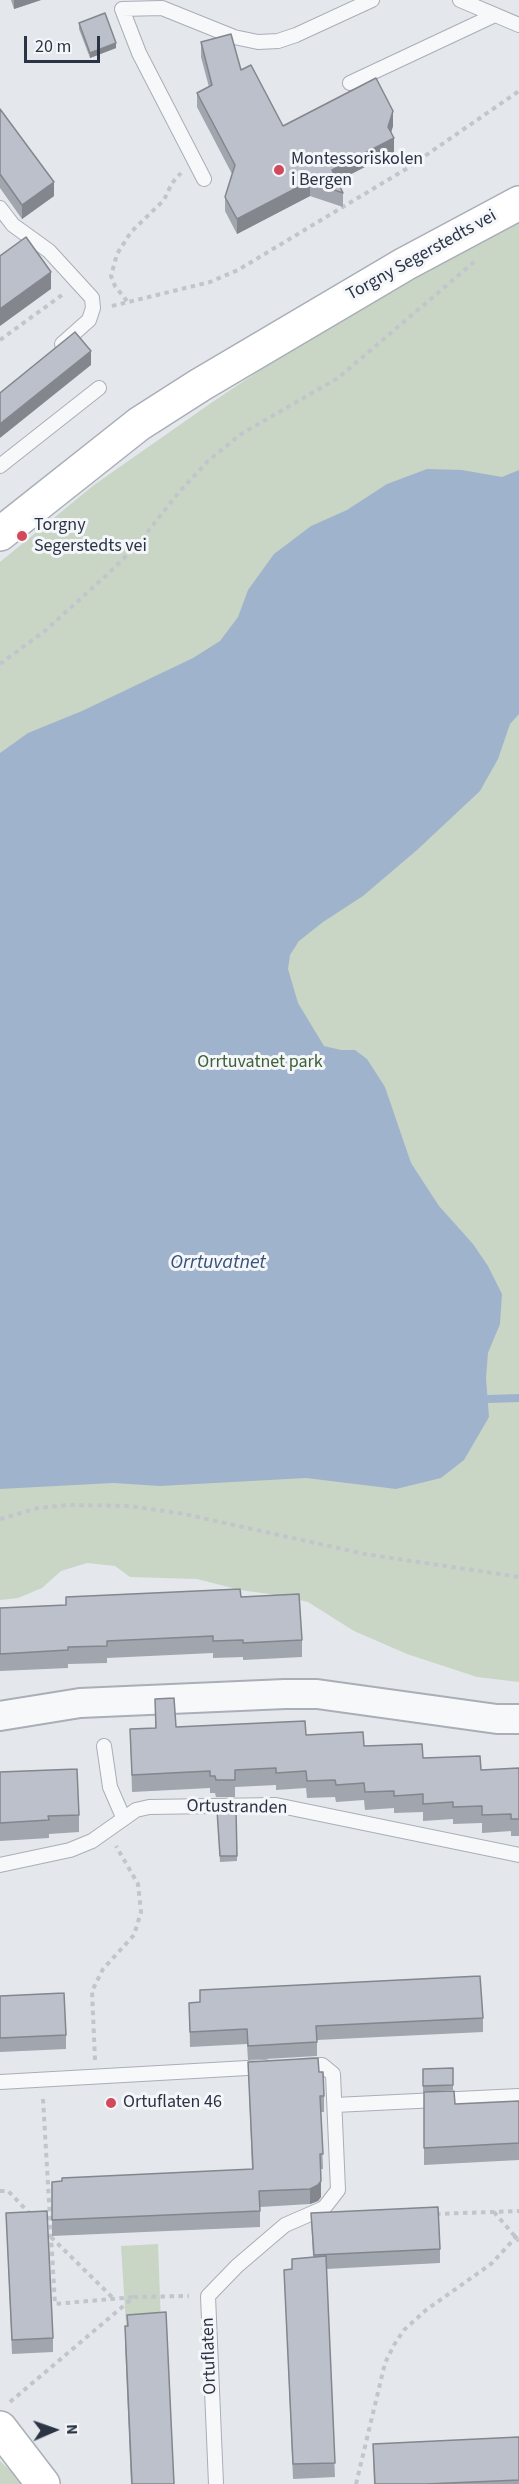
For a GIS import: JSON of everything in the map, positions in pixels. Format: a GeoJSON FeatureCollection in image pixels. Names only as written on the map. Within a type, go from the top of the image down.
{"type":"FeatureCollection","features":[{"type":"Feature","properties":{"kind":"main road","name":"Torgny Segerstedts vei"},"geometry":{"type":"LineString","coordinates":[[0,534],[139,424],[200,385],[394,270],[519,203]]}},
{"type":"Feature","properties":{"kind":"main road"},"geometry":{"type":"LineString","coordinates":[[3,2416],[43,2484]]}},
{"type":"Feature","properties":{"kind":"street"},"geometry":{"type":"LineString","coordinates":[[0,1716],[81,1703],[317,1694],[497,1719],[519,1719]]}},
{"type":"Feature","properties":{"kind":"lane"},"geometry":{"type":"LineString","coordinates":[[204,179],[139,53],[122,9],[162,8],[234,37],[258,42],[278,41],[297,35],[372,0]]}},
{"type":"Feature","properties":{"kind":"lane"},"geometry":{"type":"LineString","coordinates":[[460,0],[519,25]]}},
{"type":"Feature","properties":{"kind":"lane"},"geometry":{"type":"LineString","coordinates":[[350,83],[495,15]]}},
{"type":"Feature","properties":{"kind":"lane"},"geometry":{"type":"LineString","coordinates":[[0,208],[13,225],[49,251],[92,298],[93,308],[89,320],[55,350]]}},
{"type":"Feature","properties":{"kind":"lane"},"geometry":{"type":"LineString","coordinates":[[0,466],[99,388]]}},
{"type":"Feature","properties":{"kind":"lane"},"geometry":{"type":"LineString","coordinates":[[104,1746],[110,1787],[123,1817]]}},
{"type":"Feature","properties":{"kind":"lane","name":"Ortustranden"},"geometry":{"type":"LineString","coordinates":[[0,1865],[70,1850],[92,1841],[136,1810],[276,1805],[519,1855]]}},
{"type":"Feature","properties":{"kind":"lane","name":"Ortuflaten"},"geometry":{"type":"LineString","coordinates":[[0,2082],[322,2065],[333,2074],[338,2190],[324,2208],[285,2225],[237,2266],[208,2296],[216,2484]]}},
{"type":"Feature","properties":{"kind":"lane"},"geometry":{"type":"LineString","coordinates":[[335,2105],[519,2096]]}},
{"type":"Feature","properties":{"kind":"path"},"geometry":{"type":"LineString","coordinates":[[93,308],[210,282],[237,270],[406,169],[519,91]]}},
{"type":"Feature","properties":{"kind":"path"},"geometry":{"type":"LineString","coordinates":[[127,302],[115,286],[111,276],[117,254],[131,232],[164,200],[172,183],[194,159]]}},
{"type":"Feature","properties":{"kind":"path"},"geometry":{"type":"LineString","coordinates":[[0,664],[46,630],[110,572],[138,544],[178,492],[208,461],[241,434],[338,378],[475,262]]}},
{"type":"Feature","properties":{"kind":"path"},"geometry":{"type":"LineString","coordinates":[[0,340],[28,316],[60,296],[84,288]]}},
{"type":"Feature","properties":{"kind":"path"},"geometry":{"type":"LineString","coordinates":[[0,1519],[38,1508],[130,1506],[175,1512],[365,1554],[519,1577]]}},
{"type":"Feature","properties":{"kind":"path"},"geometry":{"type":"LineString","coordinates":[[95,2077],[92,1991],[104,1969],[134,1935],[141,1912],[138,1884],[106,1830]]}},
{"type":"Feature","properties":{"kind":"path"},"geometry":{"type":"LineString","coordinates":[[41,2080],[55,2304],[134,2297],[208,2296]]}},
{"type":"Feature","properties":{"kind":"path"},"geometry":{"type":"LineString","coordinates":[[0,2192],[8,2191],[37,2221]]}},
{"type":"Feature","properties":{"kind":"path"},"geometry":{"type":"LineString","coordinates":[[425,2214],[519,2211]]}},
{"type":"Feature","properties":{"kind":"path"},"geometry":{"type":"LineString","coordinates":[[494,2212],[517,2240]]}},
{"type":"Feature","properties":{"kind":"path"},"geometry":{"type":"LineString","coordinates":[[43,2221],[50,2222]]}},
{"type":"Feature","properties":{"kind":"path"},"geometry":{"type":"LineString","coordinates":[[356,2484],[386,2363],[394,2345],[404,2330],[426,2310],[491,2264],[517,2240],[519,2234]]}},
{"type":"Feature","properties":{"kind":"path"},"geometry":{"type":"LineString","coordinates":[[51,2237],[115,2299]]}},
{"type":"Feature","properties":{"kind":"path"},"geometry":{"type":"LineString","coordinates":[[3,2416],[134,2297]]}},
{"type":"Feature","properties":{"kind":"green space","name":"Orrtuvatnet"},"geometry":{"type":"Polygon","coordinates":[[[519,222],[519,1682],[477,1677],[407,1654],[354,1631],[308,1602],[240,1590],[197,1579],[130,1577],[115,1566],[87,1563],[61,1571],[42,1588],[18,1598],[0,1600],[0,562],[94,485],[341,316],[519,222]]]}},
{"type":"Feature","properties":{"kind":"green space"},"geometry":{"type":"Polygon","coordinates":[[[158,2244],[161,2324],[126,2325],[121,2246],[158,2244]]]}},
{"type":"Feature","properties":{"kind":"green space"},"geometry":{"type":"Polygon","coordinates":[[[0,2461],[25,2484],[0,2484],[0,2461]]]}},
{"type":"Feature","properties":{"kind":"water","name":"Orrtuvatnet"},"geometry":{"type":"Polygon","coordinates":[[[427,469],[462,470],[502,477],[519,470],[519,714],[510,724],[498,759],[480,791],[417,850],[363,896],[299,941],[290,955],[288,969],[298,1003],[324,1046],[355,1050],[367,1059],[385,1087],[411,1163],[439,1206],[473,1244],[488,1266],[502,1294],[500,1324],[488,1353],[486,1378],[489,1417],[464,1460],[441,1478],[396,1489],[306,1478],[160,1486],[113,1483],[0,1489],[0,753],[28,733],[82,711],[193,658],[220,641],[238,617],[248,590],[274,554],[311,526],[347,510],[387,484],[427,469]]]}},
{"type":"Feature","properties":{"kind":"building"},"geometry":{"type":"Polygon","coordinates":[[[105,13],[116,43],[90,53],[79,23],[105,13]]]}},
{"type":"Feature","properties":{"kind":"building"},"geometry":{"type":"Polygon","coordinates":[[[231,34],[241,70],[251,65],[283,126],[376,78],[393,111],[388,127],[394,138],[332,170],[343,193],[310,181],[237,219],[225,197],[235,165],[197,93],[212,85],[201,42],[231,34]]]}},
{"type":"Feature","properties":{"kind":"building"},"geometry":{"type":"Polygon","coordinates":[[[0,109],[54,182],[22,205],[0,174],[0,109]]]}},
{"type":"Feature","properties":{"kind":"building"},"geometry":{"type":"Polygon","coordinates":[[[26,237],[51,272],[0,309],[0,256],[26,237]]]}},
{"type":"Feature","properties":{"kind":"building"},"geometry":{"type":"Polygon","coordinates":[[[75,332],[91,351],[0,424],[0,393],[75,332]]]}},
{"type":"Feature","properties":{"kind":"building"},"geometry":{"type":"Polygon","coordinates":[[[240,1589],[241,1597],[299,1594],[302,1640],[243,1643],[243,1640],[213,1641],[213,1636],[107,1641],[107,1646],[68,1647],[68,1650],[0,1654],[0,1608],[66,1605],[66,1597],[240,1589]]]}},
{"type":"Feature","properties":{"kind":"building"},"geometry":{"type":"Polygon","coordinates":[[[174,1698],[176,1727],[305,1721],[306,1735],[363,1732],[364,1746],[422,1744],[423,1758],[480,1756],[481,1770],[519,1768],[519,1819],[511,1819],[511,1814],[482,1815],[482,1806],[453,1807],[453,1802],[423,1804],[423,1794],[394,1796],[394,1791],[365,1792],[364,1783],[336,1785],[335,1780],[307,1781],[306,1771],[276,1773],[276,1768],[235,1770],[235,1780],[216,1780],[215,1776],[210,1776],[210,1771],[132,1775],[130,1729],[156,1728],[155,1699],[174,1698]]]}},
{"type":"Feature","properties":{"kind":"building"},"geometry":{"type":"Polygon","coordinates":[[[77,1769],[79,1815],[48,1816],[49,1820],[0,1823],[0,1772],[77,1769]]]}},
{"type":"Feature","properties":{"kind":"building"},"geometry":{"type":"Polygon","coordinates":[[[236,1809],[237,1856],[220,1856],[217,1810],[236,1809]]]}},
{"type":"Feature","properties":{"kind":"building"},"geometry":{"type":"Polygon","coordinates":[[[480,1976],[483,2018],[316,2026],[317,2042],[248,2046],[247,2029],[190,2032],[189,2003],[200,2002],[200,1990],[480,1976]]]}},
{"type":"Feature","properties":{"kind":"building"},"geometry":{"type":"Polygon","coordinates":[[[64,1993],[66,2035],[0,2038],[0,1996],[64,1993]]]}},
{"type":"Feature","properties":{"kind":"building"},"geometry":{"type":"Polygon","coordinates":[[[318,2058],[319,2072],[323,2072],[324,2096],[320,2096],[323,2154],[320,2154],[321,2181],[318,2185],[310,2189],[259,2191],[260,2211],[52,2220],[52,2182],[62,2181],[62,2178],[253,2169],[248,2062],[318,2058]]]}},
{"type":"Feature","properties":{"kind":"building"},"geometry":{"type":"Polygon","coordinates":[[[453,2068],[453,2085],[423,2086],[423,2069],[453,2068]]]}},
{"type":"Feature","properties":{"kind":"building"},"geometry":{"type":"Polygon","coordinates":[[[454,2091],[455,2104],[519,2101],[519,2143],[424,2148],[424,2092],[454,2091]]]}},
{"type":"Feature","properties":{"kind":"building"},"geometry":{"type":"Polygon","coordinates":[[[438,2207],[440,2249],[314,2255],[311,2213],[438,2207]]]}},
{"type":"Feature","properties":{"kind":"building"},"geometry":{"type":"Polygon","coordinates":[[[47,2211],[53,2338],[12,2340],[6,2213],[47,2211]]]}},
{"type":"Feature","properties":{"kind":"building"},"geometry":{"type":"Polygon","coordinates":[[[326,2256],[335,2463],[293,2464],[284,2270],[292,2269],[292,2259],[326,2256]]]}},
{"type":"Feature","properties":{"kind":"building"},"geometry":{"type":"Polygon","coordinates":[[[166,2312],[174,2484],[132,2484],[125,2326],[128,2326],[127,2315],[166,2312]]]}},
{"type":"Feature","properties":{"kind":"building"},"geometry":{"type":"Polygon","coordinates":[[[519,2437],[519,2480],[375,2484],[373,2444],[519,2437]]]}},
{"type":"Feature","properties":{"kind":"waterway"},"geometry":{"type":"LineString","coordinates":[[489,1399],[519,1398]]}},
{"type":"Feature","properties":{"kind":"place","name":"Montessoriskolen i Bergen"},"geometry":{"type":"Point","coordinates":[279,170]}},
{"type":"Feature","properties":{"kind":"place","name":"Torgny Segerstedts vei"},"geometry":{"type":"Point","coordinates":[22,536]}},
{"type":"Feature","properties":{"kind":"place","name":"Ortuflaten 46"},"geometry":{"type":"Point","coordinates":[111,2103]}},
{"type":"Feature","properties":{"kind":"park label","name":"Orrtuvatnet park"},"geometry":{"type":"Point","coordinates":[260,1063]}}]}
